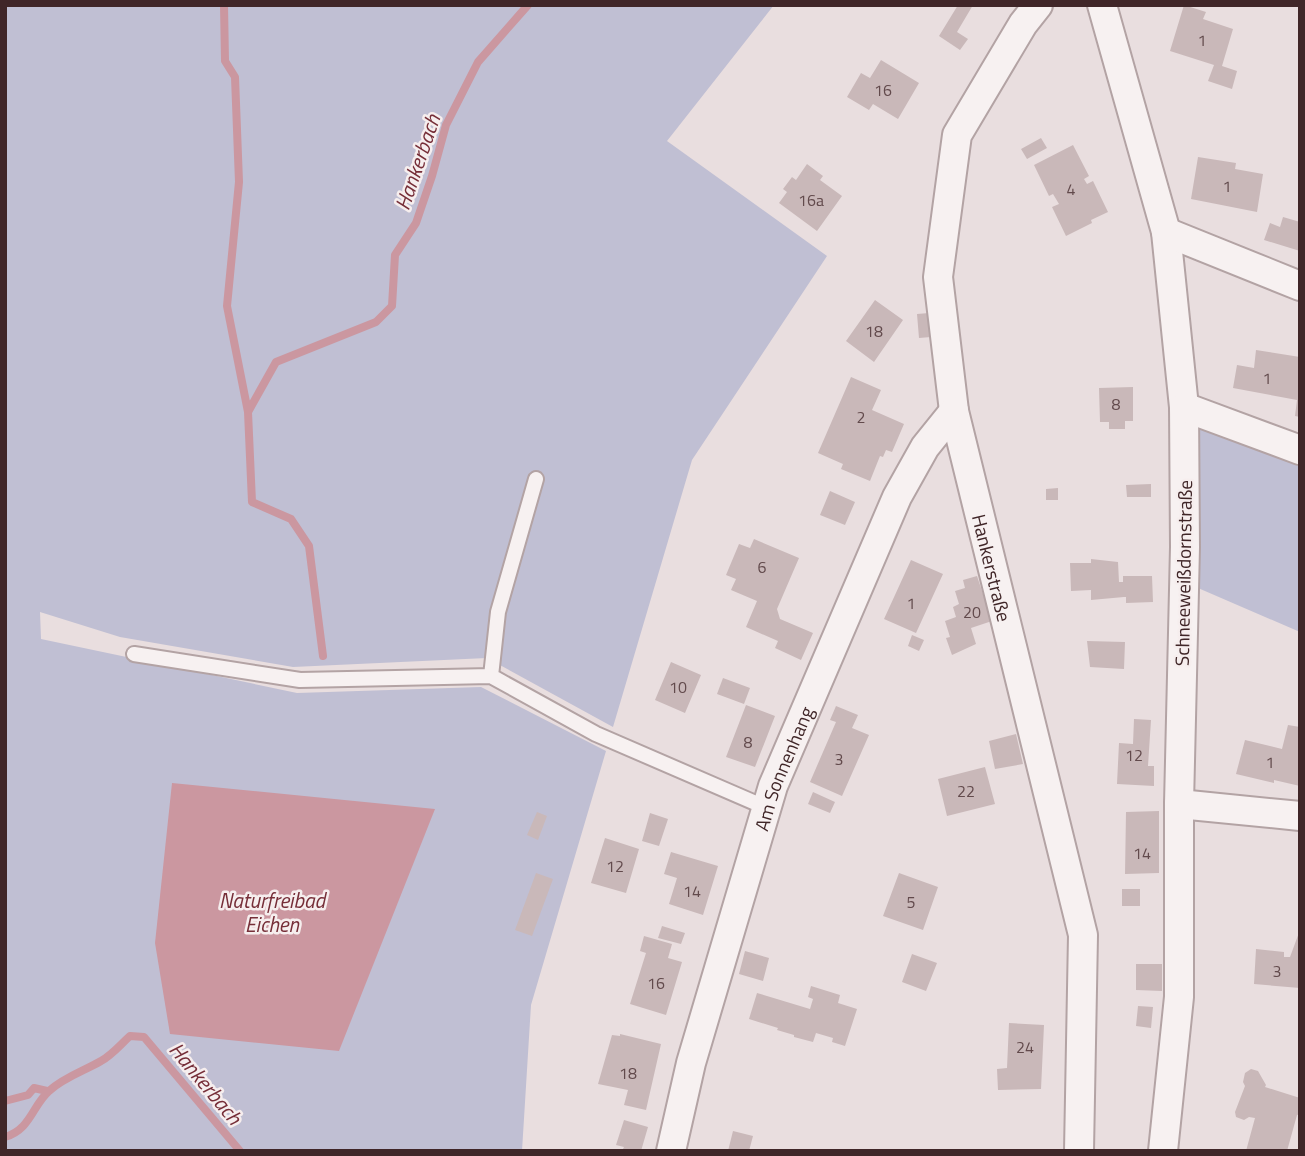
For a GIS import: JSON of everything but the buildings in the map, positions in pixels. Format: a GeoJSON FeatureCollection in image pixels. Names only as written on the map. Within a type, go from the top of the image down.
{"type":"FeatureCollection","features":[{"type":"Feature","properties":{"kind":"street","name":"Hankerstraße"},"geometry":{"type":"LineString","coordinates":[[1038,5],[1023,23],[957,135],[938,277],[954,411],[1083,935],[1079,1151]]}},
{"type":"Feature","properties":{"kind":"street","name":"Schneeweißdornstraße"},"geometry":{"type":"LineString","coordinates":[[1102,5],[1166,232],[1184,407],[1185,547],[1179,804],[1179,997],[1163,1151]]}},
{"type":"Feature","properties":{"kind":"street"},"geometry":{"type":"LineString","coordinates":[[1166,232],[1300,286]]}},
{"type":"Feature","properties":{"kind":"street"},"geometry":{"type":"LineString","coordinates":[[1184,407],[1300,450]]}},
{"type":"Feature","properties":{"kind":"street","name":"Am Sonnenhang"},"geometry":{"type":"LineString","coordinates":[[671,1151],[691,1063],[773,786],[897,497],[925,447],[954,411]]}},
{"type":"Feature","properties":{"kind":"street"},"geometry":{"type":"LineString","coordinates":[[1179,804],[1300,816]]}},
{"type":"Feature","properties":{"kind":"lane"},"geometry":{"type":"LineString","coordinates":[[491,676],[498,612],[536,480]]}},
{"type":"Feature","properties":{"kind":"lane"},"geometry":{"type":"LineString","coordinates":[[134,654],[300,680],[491,676],[596,734],[767,808]]}},
{"type":"Feature","properties":{"kind":"shaded area"},"geometry":{"type":"Polygon","coordinates":[[[5,5],[774,5],[667,141],[827,256],[692,460],[613,727],[487,658],[293,667],[120,637],[40,612],[41,639],[297,693],[481,687],[606,751],[531,1005],[522,1151],[5,1151],[5,5]]]}},
{"type":"Feature","properties":{"kind":"shaded area"},"geometry":{"type":"Polygon","coordinates":[[[1197,428],[1300,463],[1300,632],[1198,588],[1197,428]]]}},
{"type":"Feature","properties":{"kind":"water","name":"Naturfreibad Eichen"},"geometry":{"type":"Polygon","coordinates":[[[172,783],[435,809],[339,1051],[170,1034],[155,943],[172,783]]]}},
{"type":"Feature","properties":{"kind":"waterway"},"geometry":{"type":"LineString","coordinates":[[224,5],[225,61],[235,77],[239,182],[227,306],[248,412]]}},
{"type":"Feature","properties":{"kind":"waterway","name":"Hankerbach"},"geometry":{"type":"LineString","coordinates":[[323,656],[309,546],[291,519],[252,502],[248,412],[276,362],[376,322],[392,306],[395,255],[416,223],[446,125],[478,62],[528,5]]}},
{"type":"Feature","properties":{"kind":"waterway"},"geometry":{"type":"LineString","coordinates":[[5,1137],[26,1123],[43,1097],[55,1086],[105,1059],[130,1036],[144,1037],[240,1151]]}},
{"type":"Feature","properties":{"kind":"waterway"},"geometry":{"type":"LineString","coordinates":[[5,1101],[28,1095],[34,1088],[47,1091]]}}]}
